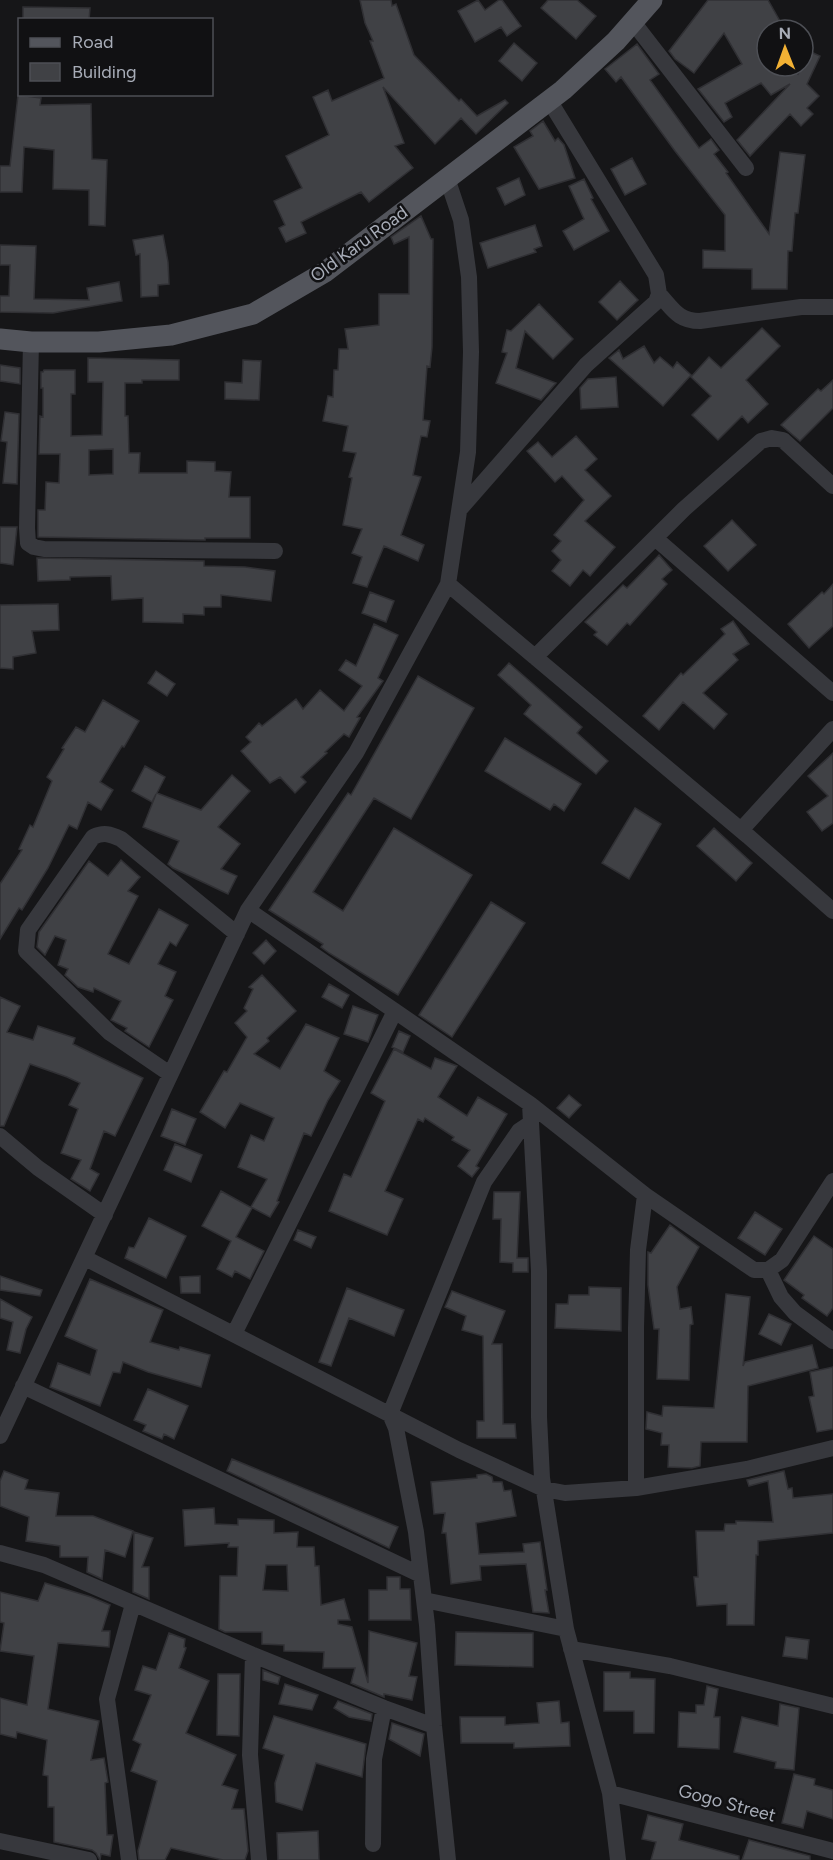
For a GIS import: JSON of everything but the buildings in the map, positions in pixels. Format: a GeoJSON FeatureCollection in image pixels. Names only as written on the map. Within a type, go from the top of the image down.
{"type":"FeatureCollection","features":[{"type":"Feature","properties":{"kind":"main road","name":"Old Karu Road"},"geometry":{"type":"LineString","coordinates":[[0,339],[31,342],[99,342],[171,335],[253,314],[334,265],[563,90],[616,41],[652,0]]}},
{"type":"Feature","properties":{"kind":"street"},"geometry":{"type":"LineString","coordinates":[[633,22],[746,168]]}},
{"type":"Feature","properties":{"kind":"street"},"geometry":{"type":"LineString","coordinates":[[459,510],[586,364],[656,302],[659,294],[656,275],[549,100]]}},
{"type":"Feature","properties":{"kind":"street"},"geometry":{"type":"LineString","coordinates":[[0,1436],[248,910],[356,753],[448,584],[468,452],[471,352],[469,277],[461,220],[447,178]]}},
{"type":"Feature","properties":{"kind":"street"},"geometry":{"type":"LineString","coordinates":[[659,294],[680,317],[688,321],[801,307],[833,307]]}},
{"type":"Feature","properties":{"kind":"street"},"geometry":{"type":"LineString","coordinates":[[31,342],[28,543],[44,549],[275,551]]}},
{"type":"Feature","properties":{"kind":"street"},"geometry":{"type":"LineString","coordinates":[[535,657],[684,509],[761,441],[772,438],[783,440],[833,486]]}},
{"type":"Feature","properties":{"kind":"street"},"geometry":{"type":"LineString","coordinates":[[655,538],[833,693]]}},
{"type":"Feature","properties":{"kind":"street"},"geometry":{"type":"LineString","coordinates":[[448,584],[741,830],[833,911]]}},
{"type":"Feature","properties":{"kind":"street"},"geometry":{"type":"LineString","coordinates":[[741,830],[833,729]]}},
{"type":"Feature","properties":{"kind":"street"},"geometry":{"type":"LineString","coordinates":[[170,1074],[110,1033],[26,951],[28,930],[93,837],[110,834],[121,839],[237,934]]}},
{"type":"Feature","properties":{"kind":"street"},"geometry":{"type":"LineString","coordinates":[[248,910],[530,1104],[645,1196],[754,1270],[768,1270],[782,1260],[833,1181]]}},
{"type":"Feature","properties":{"kind":"street"},"geometry":{"type":"LineString","coordinates":[[234,1334],[395,1011]]}},
{"type":"Feature","properties":{"kind":"street"},"geometry":{"type":"LineString","coordinates":[[530,1104],[538,1270],[538,1417],[544,1489],[566,1629],[610,1793],[618,1860]]}},
{"type":"Feature","properties":{"kind":"street"},"geometry":{"type":"LineString","coordinates":[[448,1860],[416,1532],[396,1428],[390,1414],[484,1182],[519,1131],[531,1123]]}},
{"type":"Feature","properties":{"kind":"street"},"geometry":{"type":"LineString","coordinates":[[0,1136],[38,1168],[105,1215]]}},
{"type":"Feature","properties":{"kind":"street"},"geometry":{"type":"LineString","coordinates":[[636,1488],[637,1272],[645,1196]]}},
{"type":"Feature","properties":{"kind":"street"},"geometry":{"type":"LineString","coordinates":[[85,1258],[459,1450],[544,1489],[565,1493],[636,1488],[747,1469],[833,1448]]}},
{"type":"Feature","properties":{"kind":"street"},"geometry":{"type":"LineString","coordinates":[[768,1270],[782,1297],[795,1313],[833,1341]]}},
{"type":"Feature","properties":{"kind":"street"},"geometry":{"type":"LineString","coordinates":[[23,1386],[421,1575]]}},
{"type":"Feature","properties":{"kind":"street"},"geometry":{"type":"LineString","coordinates":[[0,1553],[44,1565],[254,1655],[434,1726]]}},
{"type":"Feature","properties":{"kind":"street"},"geometry":{"type":"LineString","coordinates":[[424,1600],[566,1629]]}},
{"type":"Feature","properties":{"kind":"street"},"geometry":{"type":"LineString","coordinates":[[129,1860],[107,1699],[133,1604]]}},
{"type":"Feature","properties":{"kind":"street"},"geometry":{"type":"LineString","coordinates":[[571,1649],[670,1666],[833,1706]]}},
{"type":"Feature","properties":{"kind":"street"},"geometry":{"type":"LineString","coordinates":[[254,1655],[250,1755],[260,1860]]}},
{"type":"Feature","properties":{"kind":"street"},"geometry":{"type":"LineString","coordinates":[[373,1844],[374,1759],[384,1708]]}},
{"type":"Feature","properties":{"kind":"street","name":"Gogo Street"},"geometry":{"type":"LineString","coordinates":[[610,1793],[833,1851]]}},
{"type":"Feature","properties":{"kind":"street"},"geometry":{"type":"LineString","coordinates":[[0,1841],[89,1860]]}}]}
